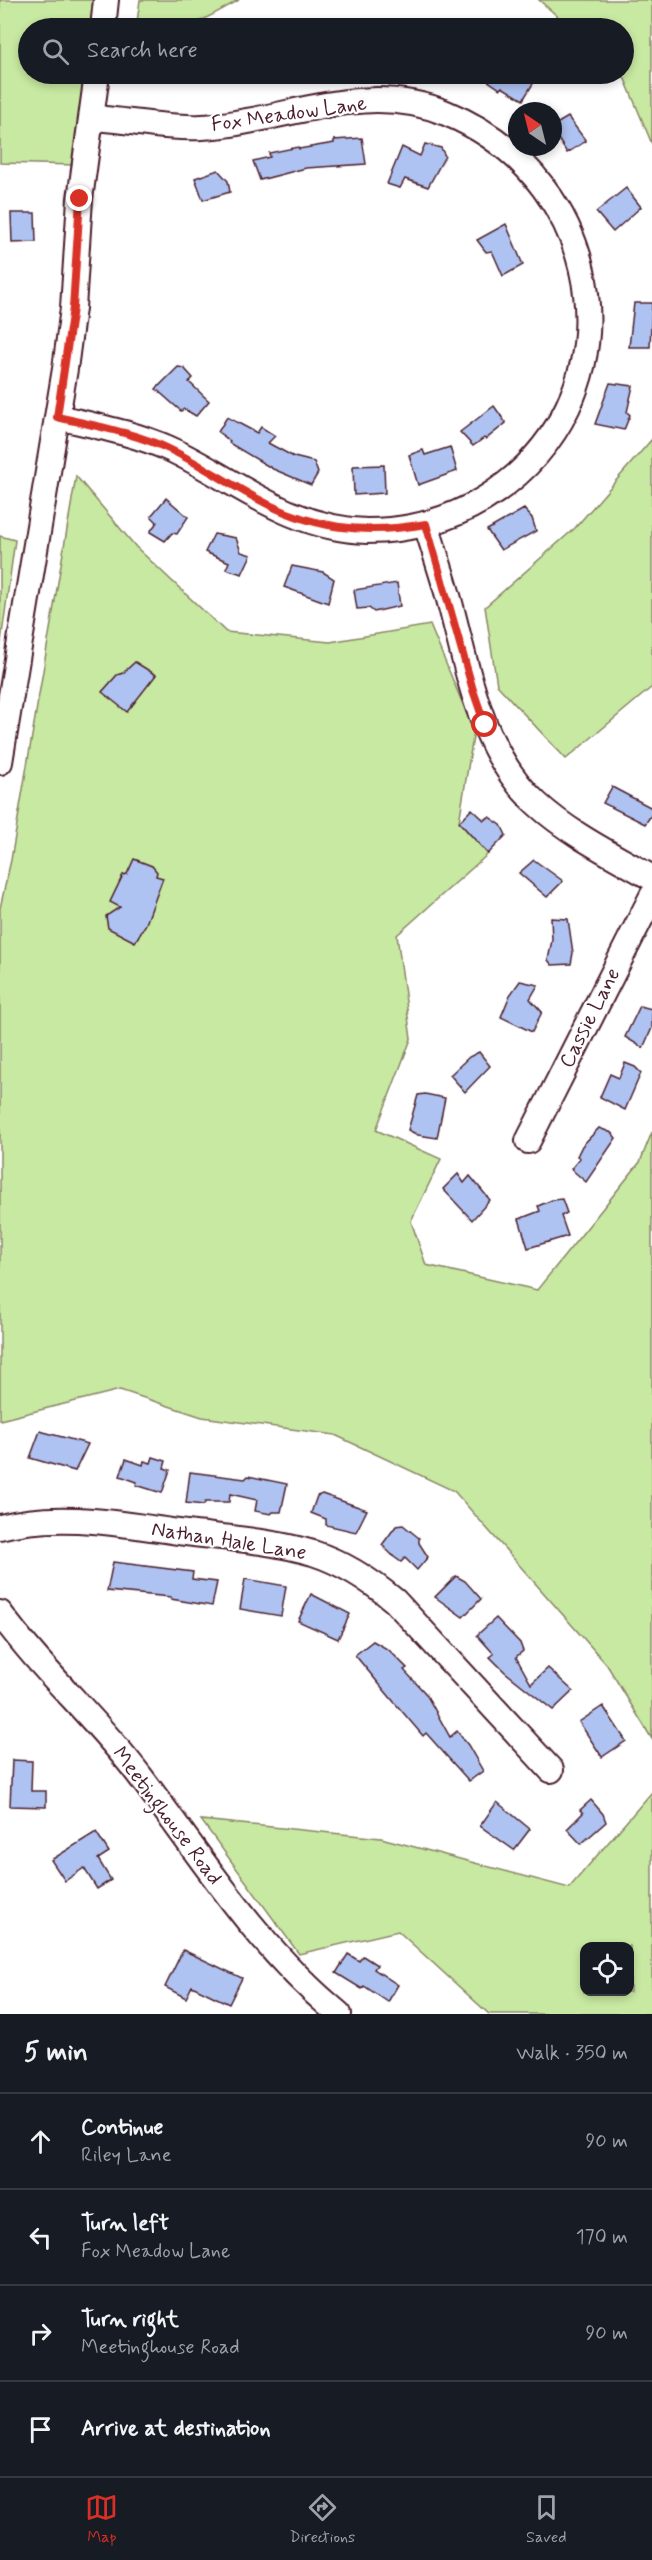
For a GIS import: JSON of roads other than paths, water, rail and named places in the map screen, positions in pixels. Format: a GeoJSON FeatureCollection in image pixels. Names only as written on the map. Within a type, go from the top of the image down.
{"type":"FeatureCollection","features":[{"type":"Feature","properties":{"kind":"street"},"geometry":{"type":"LineString","coordinates":[[104,18],[106,0]]}},
{"type":"Feature","properties":{"kind":"street"},"geometry":{"type":"LineString","coordinates":[[0,762],[73,308],[80,199],[96,84]]}},
{"type":"Feature","properties":{"kind":"street","name":"Fox Meadow Lane"},"geometry":{"type":"LineString","coordinates":[[57,417],[147,440],[189,459],[256,498],[307,520],[336,528],[366,531],[396,529],[426,524],[474,505],[517,475],[551,435],[575,388],[587,337],[586,285],[572,235],[547,189],[511,151],[490,136],[444,112],[393,101],[335,103],[242,123],[204,127],[92,118]]}},
{"type":"Feature","properties":{"kind":"street"},"geometry":{"type":"LineString","coordinates":[[426,524],[473,690],[485,725],[502,760],[524,791],[566,828],[652,878]]}},
{"type":"Feature","properties":{"kind":"street","name":"Cassie Lane"},"geometry":{"type":"LineString","coordinates":[[528,1141],[652,896]]}},
{"type":"Feature","properties":{"kind":"street","name":"Nathan Hale Lane"},"geometry":{"type":"LineString","coordinates":[[0,1527],[41,1520],[85,1520],[293,1548],[336,1562],[375,1584],[395,1601],[551,1770]]}},
{"type":"Feature","properties":{"kind":"street","name":"Meetinghouse Road"},"geometry":{"type":"LineString","coordinates":[[0,1613],[20,1640],[139,1774],[248,1922],[303,1982],[339,2014]]}}]}
